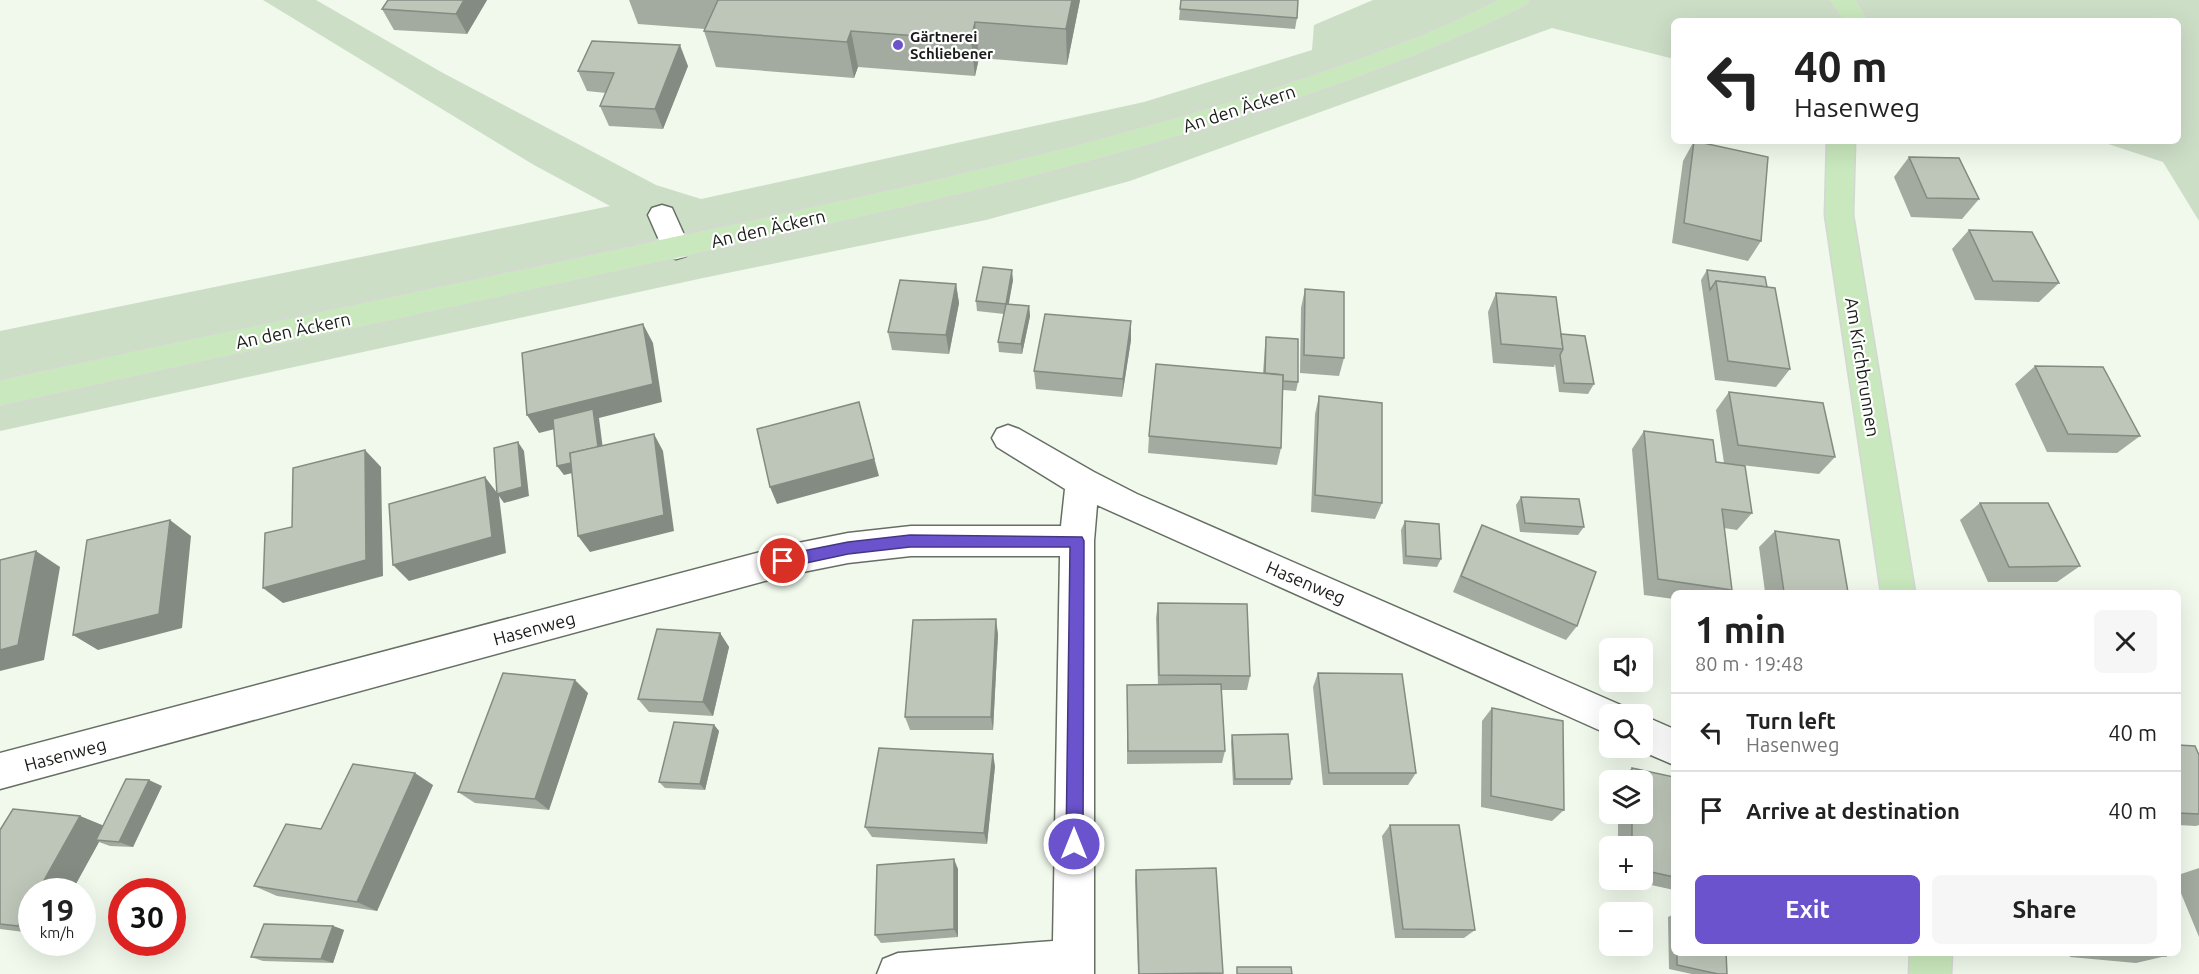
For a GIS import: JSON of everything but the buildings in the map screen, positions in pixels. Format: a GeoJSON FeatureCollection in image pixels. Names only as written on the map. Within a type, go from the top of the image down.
{"type":"FeatureCollection","features":[{"type":"Feature","properties":{"kind":"main road","name":"An den Äckern"},"geometry":{"type":"LineString","coordinates":[[0,393],[676,248],[962,184],[1184,126],[1280,96],[1424,44],[1518,0]]}},
{"type":"Feature","properties":{"kind":"main road"},"geometry":{"type":"LineString","coordinates":[[1841,0],[1847,5],[1854,18]]}},
{"type":"Feature","properties":{"kind":"main road","name":"Am Kirchbrunnen"},"geometry":{"type":"LineString","coordinates":[[1841,144],[1839,215],[1898,590]]}},
{"type":"Feature","properties":{"kind":"main road"},"geometry":{"type":"LineString","coordinates":[[1930,974],[1931,956]]}},
{"type":"Feature","properties":{"kind":"street"},"geometry":{"type":"LineString","coordinates":[[662,215],[676,248]]}},
{"type":"Feature","properties":{"kind":"street","name":"Hasenweg"},"geometry":{"type":"LineString","coordinates":[[1008,438],[1082,482],[1125,504],[1599,713]]}},
{"type":"Feature","properties":{"kind":"street"},"geometry":{"type":"LineString","coordinates":[[898,974],[1073,967],[1077,541],[1082,482]]}},
{"type":"Feature","properties":{"kind":"street","name":"Hasenweg"},"geometry":{"type":"LineString","coordinates":[[0,771],[783,561],[848,548],[910,541],[1077,541]]}},
{"type":"Feature","properties":{"kind":"street"},"geometry":{"type":"LineString","coordinates":[[1653,738],[1671,746]]}},
{"type":"Feature","properties":{"kind":"green space"},"geometry":{"type":"Polygon","coordinates":[[[263,0],[316,0],[443,73],[656,185],[701,199],[1144,102],[1312,50],[1314,25],[1373,0],[2199,0],[2199,221],[2163,162],[2108,144],[2181,144],[2181,18],[1671,18],[1671,58],[1552,28],[1130,181],[986,220],[703,278],[0,431],[0,331],[610,206],[534,165],[263,0]]]}},
{"type":"Feature","properties":{"kind":"place","name":"Gärtnerei Schliebener"},"geometry":{"type":"Point","coordinates":[898,45]}},
{"type":"Feature","properties":{"kind":"route"},"geometry":{"type":"LineString","coordinates":[[783,561],[848,548],[910,541],[1077,541],[1074,844]]}}]}
